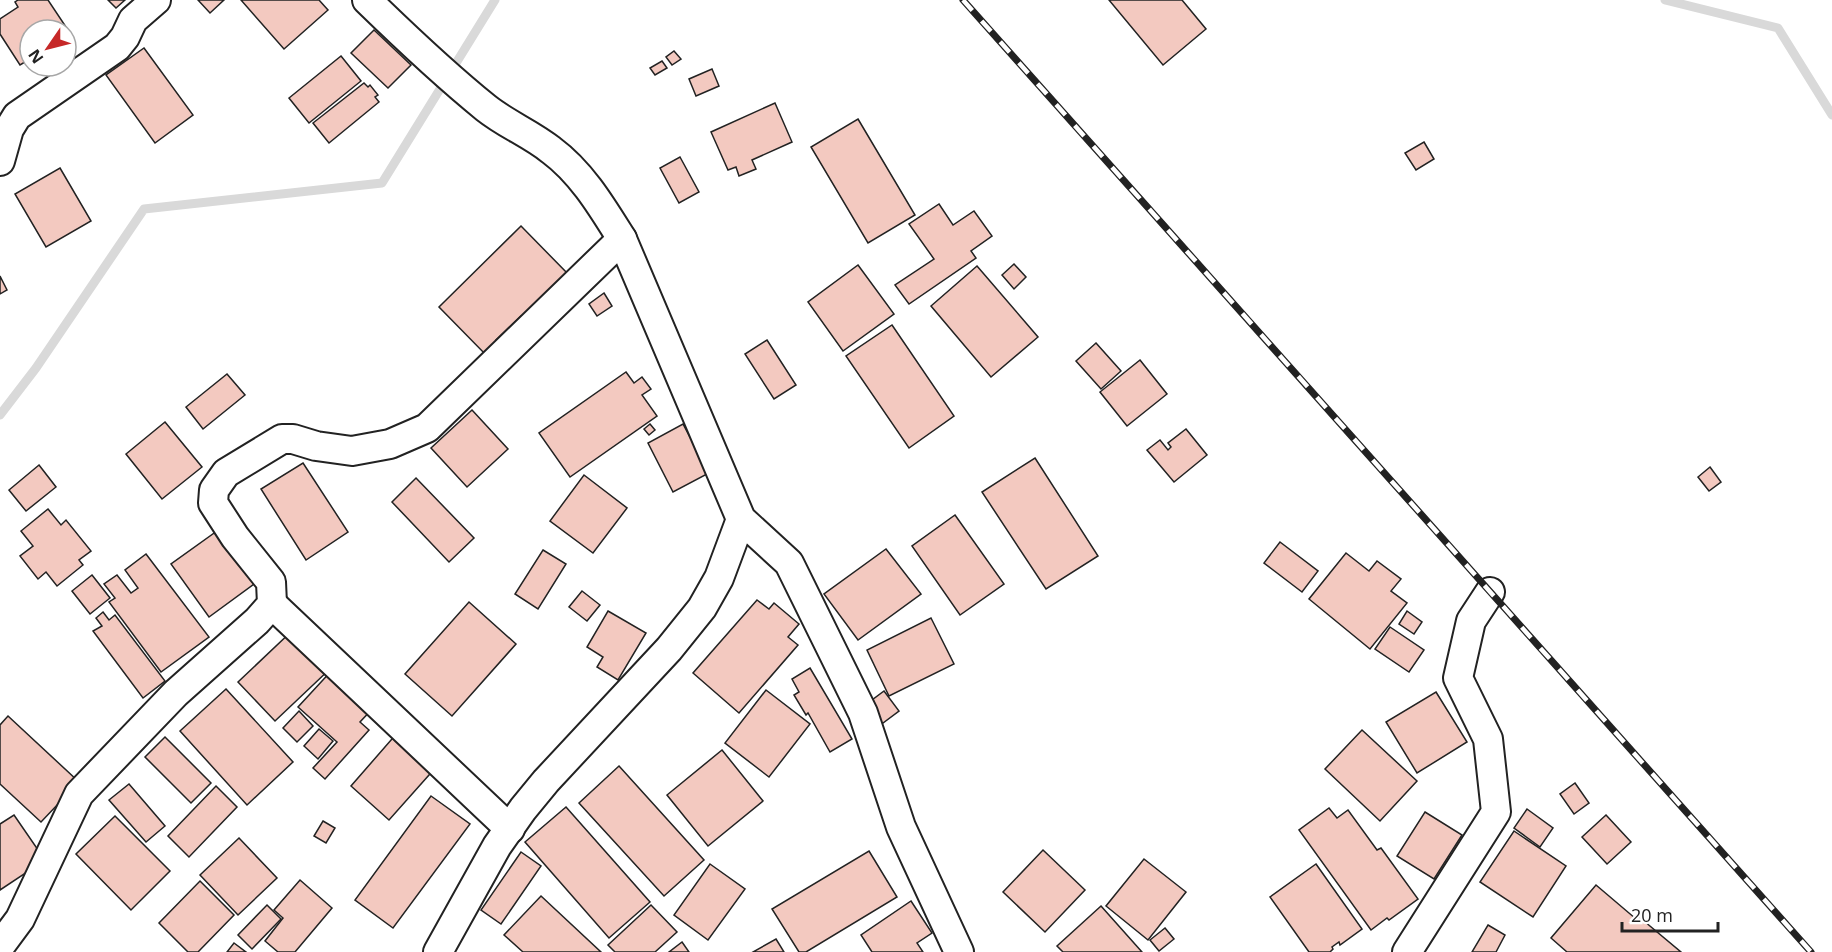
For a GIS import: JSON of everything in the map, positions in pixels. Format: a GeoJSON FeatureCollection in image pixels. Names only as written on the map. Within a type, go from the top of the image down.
{"type":"FeatureCollection","features":[{"type":"Feature","properties":{"kind":"street"},"geometry":{"type":"LineString","coordinates":[[0,161],[9,129],[17,116],[117,47],[133,20],[156,0]]}},
{"type":"Feature","properties":{"kind":"street"},"geometry":{"type":"LineString","coordinates":[[367,0],[435,66],[496,116],[552,150],[577,174],[599,202],[622,239],[741,519],[789,563],[863,713],[901,827],[959,952]]}},
{"type":"Feature","properties":{"kind":"street"},"geometry":{"type":"LineString","coordinates":[[510,829],[272,604],[271,582],[235,537],[213,503],[214,490],[226,473],[282,439],[293,439],[316,446],[352,451],[390,444],[427,428],[622,239]]}},
{"type":"Feature","properties":{"kind":"street"},"geometry":{"type":"LineString","coordinates":[[438,952],[497,846],[523,809],[546,781],[669,649],[702,608],[719,578],[741,519]]}},
{"type":"Feature","properties":{"kind":"street"},"geometry":{"type":"LineString","coordinates":[[1407,952],[1496,812],[1488,739],[1458,678],[1471,621],[1490,592]]}},
{"type":"Feature","properties":{"kind":"street"},"geometry":{"type":"LineString","coordinates":[[0,946],[20,919],[79,794],[176,693],[257,621],[272,604]]}},
{"type":"Feature","properties":{"kind":"building"},"geometry":{"type":"Polygon","coordinates":[[[18,0],[48,0],[60,18],[18,18],[18,62],[0,34],[0,19],[18,7],[15,2],[18,0]]]}},
{"type":"Feature","properties":{"kind":"building"},"geometry":{"type":"Polygon","coordinates":[[[108,0],[125,0],[116,8],[108,0]]]}},
{"type":"Feature","properties":{"kind":"building"},"geometry":{"type":"Polygon","coordinates":[[[198,0],[224,0],[210,13],[198,0]]]}},
{"type":"Feature","properties":{"kind":"building"},"geometry":{"type":"Polygon","coordinates":[[[241,0],[319,0],[328,10],[284,49],[241,0]]]}},
{"type":"Feature","properties":{"kind":"building"},"geometry":{"type":"Polygon","coordinates":[[[1109,0],[1182,0],[1206,29],[1163,65],[1109,0]]]}},
{"type":"Feature","properties":{"kind":"building"},"geometry":{"type":"Polygon","coordinates":[[[374,30],[411,65],[388,88],[351,53],[374,30]]]}},
{"type":"Feature","properties":{"kind":"building"},"geometry":{"type":"Polygon","coordinates":[[[144,48],[193,115],[155,143],[106,75],[144,48]]]}},
{"type":"Feature","properties":{"kind":"building"},"geometry":{"type":"Polygon","coordinates":[[[674,51],[681,59],[672,65],[666,57],[674,51]]]}},
{"type":"Feature","properties":{"kind":"building"},"geometry":{"type":"Polygon","coordinates":[[[341,56],[361,81],[309,123],[289,98],[341,56]]]}},
{"type":"Feature","properties":{"kind":"building"},"geometry":{"type":"Polygon","coordinates":[[[662,61],[667,68],[655,75],[650,68],[662,61]]]}},
{"type":"Feature","properties":{"kind":"building"},"geometry":{"type":"Polygon","coordinates":[[[712,69],[719,86],[696,96],[689,79],[712,69]]]}},
{"type":"Feature","properties":{"kind":"building"},"geometry":{"type":"Polygon","coordinates":[[[364,83],[368,87],[370,85],[378,95],[375,97],[379,102],[329,143],[313,123],[364,83]]]}},
{"type":"Feature","properties":{"kind":"building"},"geometry":{"type":"Polygon","coordinates":[[[775,103],[792,142],[752,160],[756,169],[739,176],[736,167],[728,170],[711,132],[775,103]]]}},
{"type":"Feature","properties":{"kind":"building"},"geometry":{"type":"Polygon","coordinates":[[[858,119],[915,215],[868,243],[811,147],[858,119]]]}},
{"type":"Feature","properties":{"kind":"building"},"geometry":{"type":"Polygon","coordinates":[[[1424,142],[1434,159],[1416,170],[1405,153],[1424,142]]]}},
{"type":"Feature","properties":{"kind":"building"},"geometry":{"type":"Polygon","coordinates":[[[680,157],[699,192],[679,203],[660,168],[680,157]]]}},
{"type":"Feature","properties":{"kind":"building"},"geometry":{"type":"Polygon","coordinates":[[[60,168],[91,221],[46,247],[15,194],[60,168]]]}},
{"type":"Feature","properties":{"kind":"building"},"geometry":{"type":"Polygon","coordinates":[[[939,204],[953,225],[974,211],[992,236],[971,251],[976,258],[909,304],[895,285],[934,259],[909,224],[939,204]]]}},
{"type":"Feature","properties":{"kind":"building"},"geometry":{"type":"Polygon","coordinates":[[[521,226],[569,275],[524,319],[521,316],[496,340],[499,343],[487,356],[439,307],[521,226]]]}},
{"type":"Feature","properties":{"kind":"building"},"geometry":{"type":"Polygon","coordinates":[[[1014,264],[1026,277],[1014,289],[1002,275],[1014,264]]]}},
{"type":"Feature","properties":{"kind":"building"},"geometry":{"type":"Polygon","coordinates":[[[858,265],[894,314],[843,351],[808,302],[858,265]]]}},
{"type":"Feature","properties":{"kind":"building"},"geometry":{"type":"Polygon","coordinates":[[[977,266],[1038,337],[991,377],[931,306],[977,266]]]}},
{"type":"Feature","properties":{"kind":"building"},"geometry":{"type":"Polygon","coordinates":[[[0,276],[7,290],[0,294],[0,276]]]}},
{"type":"Feature","properties":{"kind":"building"},"geometry":{"type":"Polygon","coordinates":[[[604,293],[612,306],[597,316],[589,304],[604,293]]]}},
{"type":"Feature","properties":{"kind":"building"},"geometry":{"type":"Polygon","coordinates":[[[892,325],[954,416],[909,448],[846,356],[892,325]]]}},
{"type":"Feature","properties":{"kind":"building"},"geometry":{"type":"Polygon","coordinates":[[[767,340],[796,385],[774,399],[745,354],[767,340]]]}},
{"type":"Feature","properties":{"kind":"building"},"geometry":{"type":"Polygon","coordinates":[[[1096,343],[1121,371],[1101,389],[1076,361],[1096,343]]]}},
{"type":"Feature","properties":{"kind":"building"},"geometry":{"type":"Polygon","coordinates":[[[1140,360],[1167,394],[1127,426],[1100,392],[1140,360]]]}},
{"type":"Feature","properties":{"kind":"building"},"geometry":{"type":"Polygon","coordinates":[[[626,372],[634,383],[642,377],[651,389],[642,395],[657,416],[570,477],[539,433],[626,372]]]}},
{"type":"Feature","properties":{"kind":"building"},"geometry":{"type":"Polygon","coordinates":[[[227,374],[245,395],[203,429],[186,407],[227,374]]]}},
{"type":"Feature","properties":{"kind":"building"},"geometry":{"type":"Polygon","coordinates":[[[472,410],[508,449],[467,487],[431,448],[472,410]]]}},
{"type":"Feature","properties":{"kind":"building"},"geometry":{"type":"Polygon","coordinates":[[[165,422],[202,467],[162,499],[126,454],[165,422]]]}},
{"type":"Feature","properties":{"kind":"building"},"geometry":{"type":"Polygon","coordinates":[[[650,424],[655,430],[649,435],[644,429],[650,424]]]}},
{"type":"Feature","properties":{"kind":"building"},"geometry":{"type":"Polygon","coordinates":[[[683,424],[709,473],[673,492],[648,443],[683,424]]]}},
{"type":"Feature","properties":{"kind":"building"},"geometry":{"type":"Polygon","coordinates":[[[1186,429],[1207,455],[1174,482],[1147,450],[1160,440],[1168,450],[1171,447],[1168,443],[1186,429]]]}},
{"type":"Feature","properties":{"kind":"building"},"geometry":{"type":"Polygon","coordinates":[[[1035,458],[1098,556],[1046,589],[982,492],[1035,458]]]}},
{"type":"Feature","properties":{"kind":"building"},"geometry":{"type":"Polygon","coordinates":[[[303,463],[348,532],[306,560],[261,489],[303,463]]]}},
{"type":"Feature","properties":{"kind":"building"},"geometry":{"type":"Polygon","coordinates":[[[39,465],[56,487],[26,511],[9,490],[39,465]]]}},
{"type":"Feature","properties":{"kind":"building"},"geometry":{"type":"Polygon","coordinates":[[[1710,467],[1721,482],[1709,491],[1698,477],[1710,467]]]}},
{"type":"Feature","properties":{"kind":"building"},"geometry":{"type":"Polygon","coordinates":[[[584,475],[627,508],[593,553],[550,521],[584,475]]]}},
{"type":"Feature","properties":{"kind":"building"},"geometry":{"type":"Polygon","coordinates":[[[416,478],[474,538],[449,562],[392,502],[416,478]]]}},
{"type":"Feature","properties":{"kind":"building"},"geometry":{"type":"Polygon","coordinates":[[[48,509],[61,525],[66,520],[91,551],[79,560],[83,565],[57,586],[46,572],[38,579],[20,556],[33,546],[21,531],[48,509]]]}},
{"type":"Feature","properties":{"kind":"building"},"geometry":{"type":"Polygon","coordinates":[[[955,515],[1004,584],[960,615],[912,546],[955,515]]]}},
{"type":"Feature","properties":{"kind":"building"},"geometry":{"type":"Polygon","coordinates":[[[217,531],[254,584],[209,617],[171,564],[217,531]]]}},
{"type":"Feature","properties":{"kind":"building"},"geometry":{"type":"Polygon","coordinates":[[[1280,542],[1318,571],[1302,592],[1264,563],[1280,542]]]}},
{"type":"Feature","properties":{"kind":"building"},"geometry":{"type":"Polygon","coordinates":[[[886,549],[921,594],[858,640],[824,594],[886,549]]]}},
{"type":"Feature","properties":{"kind":"building"},"geometry":{"type":"Polygon","coordinates":[[[543,550],[566,564],[538,609],[515,594],[543,550]]]}},
{"type":"Feature","properties":{"kind":"building"},"geometry":{"type":"Polygon","coordinates":[[[1346,553],[1369,571],[1377,561],[1401,579],[1391,591],[1407,603],[1370,649],[1309,599],[1346,553]]]}},
{"type":"Feature","properties":{"kind":"building"},"geometry":{"type":"Polygon","coordinates":[[[146,554],[209,637],[161,672],[109,602],[115,598],[104,584],[117,575],[131,593],[138,588],[125,570],[146,554]]]}},
{"type":"Feature","properties":{"kind":"building"},"geometry":{"type":"Polygon","coordinates":[[[92,575],[110,598],[90,614],[72,591],[92,575]]]}},
{"type":"Feature","properties":{"kind":"building"},"geometry":{"type":"Polygon","coordinates":[[[582,591],[600,605],[587,621],[569,607],[582,591]]]}},
{"type":"Feature","properties":{"kind":"building"},"geometry":{"type":"Polygon","coordinates":[[[757,600],[769,609],[774,603],[799,624],[788,637],[798,645],[739,713],[693,673],[757,600]]]}},
{"type":"Feature","properties":{"kind":"building"},"geometry":{"type":"Polygon","coordinates":[[[469,602],[516,644],[452,716],[405,674],[469,602]]]}},
{"type":"Feature","properties":{"kind":"building"},"geometry":{"type":"Polygon","coordinates":[[[608,611],[646,633],[618,680],[597,667],[603,657],[587,647],[608,611]]]}},
{"type":"Feature","properties":{"kind":"building"},"geometry":{"type":"Polygon","coordinates":[[[1407,611],[1422,622],[1414,634],[1399,624],[1407,611]]]}},
{"type":"Feature","properties":{"kind":"building"},"geometry":{"type":"Polygon","coordinates":[[[103,612],[109,620],[115,615],[165,681],[143,698],[93,631],[102,626],[96,618],[103,612]]]}},
{"type":"Feature","properties":{"kind":"building"},"geometry":{"type":"Polygon","coordinates":[[[931,618],[954,664],[889,696],[867,650],[931,618]]]}},
{"type":"Feature","properties":{"kind":"building"},"geometry":{"type":"Polygon","coordinates":[[[1390,627],[1424,650],[1409,672],[1375,649],[1390,627]]]}},
{"type":"Feature","properties":{"kind":"building"},"geometry":{"type":"Polygon","coordinates":[[[295,628],[332,667],[275,721],[238,682],[295,628]]]}},
{"type":"Feature","properties":{"kind":"building"},"geometry":{"type":"Polygon","coordinates":[[[334,668],[375,706],[360,722],[369,730],[325,779],[313,768],[337,742],[298,707],[334,668]]]}},
{"type":"Feature","properties":{"kind":"building"},"geometry":{"type":"Polygon","coordinates":[[[810,668],[852,739],[830,752],[808,713],[806,715],[794,695],[799,692],[792,679],[810,668]]]}},
{"type":"Feature","properties":{"kind":"building"},"geometry":{"type":"Polygon","coordinates":[[[226,689],[293,762],[247,805],[180,731],[226,689]]]}},
{"type":"Feature","properties":{"kind":"building"},"geometry":{"type":"Polygon","coordinates":[[[766,690],[810,724],[769,777],[725,743],[766,690]]]}},
{"type":"Feature","properties":{"kind":"building"},"geometry":{"type":"Polygon","coordinates":[[[884,691],[899,711],[879,726],[864,706],[884,691]]]}},
{"type":"Feature","properties":{"kind":"building"},"geometry":{"type":"Polygon","coordinates":[[[1436,692],[1467,742],[1417,773],[1386,722],[1436,692]]]}},
{"type":"Feature","properties":{"kind":"building"},"geometry":{"type":"Polygon","coordinates":[[[299,711],[313,726],[297,742],[283,728],[299,711]]]}},
{"type":"Feature","properties":{"kind":"building"},"geometry":{"type":"Polygon","coordinates":[[[8,716],[79,782],[41,822],[0,784],[0,725],[8,716]]]}},
{"type":"Feature","properties":{"kind":"building"},"geometry":{"type":"Polygon","coordinates":[[[319,729],[333,741],[318,759],[304,746],[319,729]]]}},
{"type":"Feature","properties":{"kind":"building"},"geometry":{"type":"Polygon","coordinates":[[[1362,730],[1417,781],[1380,821],[1325,769],[1362,730]]]}},
{"type":"Feature","properties":{"kind":"building"},"geometry":{"type":"Polygon","coordinates":[[[398,732],[437,766],[389,820],[351,786],[398,732]]]}},
{"type":"Feature","properties":{"kind":"building"},"geometry":{"type":"Polygon","coordinates":[[[165,737],[211,783],[191,803],[145,757],[165,737]]]}},
{"type":"Feature","properties":{"kind":"building"},"geometry":{"type":"Polygon","coordinates":[[[722,750],[763,801],[708,846],[667,795],[722,750]]]}},
{"type":"Feature","properties":{"kind":"building"},"geometry":{"type":"Polygon","coordinates":[[[619,766],[704,860],[664,896],[579,803],[619,766]]]}},
{"type":"Feature","properties":{"kind":"building"},"geometry":{"type":"Polygon","coordinates":[[[1575,783],[1589,803],[1574,814],[1560,794],[1575,783]]]}},
{"type":"Feature","properties":{"kind":"building"},"geometry":{"type":"Polygon","coordinates":[[[129,784],[165,826],[146,842],[109,800],[129,784]]]}},
{"type":"Feature","properties":{"kind":"building"},"geometry":{"type":"Polygon","coordinates":[[[216,786],[237,807],[189,857],[168,836],[216,786]]]}},
{"type":"Feature","properties":{"kind":"building"},"geometry":{"type":"Polygon","coordinates":[[[431,796],[470,824],[393,928],[355,900],[431,796]]]}},
{"type":"Feature","properties":{"kind":"building"},"geometry":{"type":"Polygon","coordinates":[[[566,807],[650,902],[609,938],[525,842],[566,807]]]}},
{"type":"Feature","properties":{"kind":"building"},"geometry":{"type":"Polygon","coordinates":[[[1329,808],[1337,818],[1348,810],[1377,850],[1381,848],[1418,899],[1371,930],[1299,830],[1329,808]]]}},
{"type":"Feature","properties":{"kind":"building"},"geometry":{"type":"Polygon","coordinates":[[[1527,809],[1553,828],[1540,847],[1514,828],[1527,809]]]}},
{"type":"Feature","properties":{"kind":"building"},"geometry":{"type":"Polygon","coordinates":[[[1425,812],[1462,835],[1434,879],[1397,856],[1425,812]]]}},
{"type":"Feature","properties":{"kind":"building"},"geometry":{"type":"Polygon","coordinates":[[[14,815],[45,860],[0,890],[0,824],[14,815]]]}},
{"type":"Feature","properties":{"kind":"building"},"geometry":{"type":"Polygon","coordinates":[[[1606,815],[1631,842],[1607,864],[1582,837],[1606,815]]]}},
{"type":"Feature","properties":{"kind":"building"},"geometry":{"type":"Polygon","coordinates":[[[115,816],[170,871],[131,910],[76,854],[115,816]]]}},
{"type":"Feature","properties":{"kind":"building"},"geometry":{"type":"Polygon","coordinates":[[[323,821],[335,828],[326,843],[314,836],[323,821]]]}},
{"type":"Feature","properties":{"kind":"building"},"geometry":{"type":"Polygon","coordinates":[[[1514,831],[1566,866],[1533,917],[1480,882],[1514,831]]]}},
{"type":"Feature","properties":{"kind":"building"},"geometry":{"type":"Polygon","coordinates":[[[239,838],[277,878],[238,915],[200,875],[239,838]]]}},
{"type":"Feature","properties":{"kind":"building"},"geometry":{"type":"Polygon","coordinates":[[[1043,850],[1085,890],[1045,932],[1003,892],[1043,850]]]}},
{"type":"Feature","properties":{"kind":"building"},"geometry":{"type":"Polygon","coordinates":[[[869,851],[897,897],[806,952],[799,952],[772,909],[869,851]]]}},
{"type":"Feature","properties":{"kind":"building"},"geometry":{"type":"Polygon","coordinates":[[[521,852],[541,866],[501,924],[481,910],[521,852]]]}},
{"type":"Feature","properties":{"kind":"building"},"geometry":{"type":"Polygon","coordinates":[[[1144,859],[1186,892],[1148,940],[1106,906],[1144,859]]]}},
{"type":"Feature","properties":{"kind":"building"},"geometry":{"type":"Polygon","coordinates":[[[710,864],[745,889],[708,940],[674,915],[710,864]]]}},
{"type":"Feature","properties":{"kind":"building"},"geometry":{"type":"Polygon","coordinates":[[[1316,864],[1362,929],[1340,945],[1339,942],[1332,947],[1330,952],[1309,952],[1270,897],[1316,864]]]}},
{"type":"Feature","properties":{"kind":"building"},"geometry":{"type":"Polygon","coordinates":[[[300,880],[332,908],[295,952],[278,952],[265,941],[283,918],[274,910],[300,880]]]}},
{"type":"Feature","properties":{"kind":"building"},"geometry":{"type":"Polygon","coordinates":[[[200,881],[234,915],[198,952],[188,952],[159,923],[200,881]]]}},
{"type":"Feature","properties":{"kind":"building"},"geometry":{"type":"Polygon","coordinates":[[[1596,885],[1636,919],[1638,916],[1681,952],[1567,952],[1551,938],[1596,885]]]}},
{"type":"Feature","properties":{"kind":"building"},"geometry":{"type":"Polygon","coordinates":[[[541,896],[601,952],[523,952],[504,935],[541,896]]]}},
{"type":"Feature","properties":{"kind":"building"},"geometry":{"type":"Polygon","coordinates":[[[911,901],[932,933],[917,943],[923,952],[872,952],[861,935],[911,901]]]}},
{"type":"Feature","properties":{"kind":"building"},"geometry":{"type":"Polygon","coordinates":[[[267,905],[281,919],[252,949],[238,935],[267,905]]]}},
{"type":"Feature","properties":{"kind":"building"},"geometry":{"type":"Polygon","coordinates":[[[651,905],[677,932],[655,952],[615,952],[608,945],[651,905]]]}},
{"type":"Feature","properties":{"kind":"building"},"geometry":{"type":"Polygon","coordinates":[[[1101,906],[1142,952],[1063,952],[1057,946],[1101,906]]]}},
{"type":"Feature","properties":{"kind":"building"},"geometry":{"type":"Polygon","coordinates":[[[1488,925],[1505,935],[1496,952],[1472,952],[1488,925]]]}},
{"type":"Feature","properties":{"kind":"building"},"geometry":{"type":"Polygon","coordinates":[[[1165,928],[1174,939],[1159,951],[1150,940],[1165,928]]]}},
{"type":"Feature","properties":{"kind":"building"},"geometry":{"type":"Polygon","coordinates":[[[776,939],[784,952],[753,952],[776,939]]]}},
{"type":"Feature","properties":{"kind":"building"},"geometry":{"type":"Polygon","coordinates":[[[682,942],[689,952],[669,952],[682,942]]]}},
{"type":"Feature","properties":{"kind":"building"},"geometry":{"type":"Polygon","coordinates":[[[234,943],[246,952],[227,952],[234,943]]]}},
{"type":"Feature","properties":{"kind":"waterway"},"geometry":{"type":"LineString","coordinates":[[0,415],[36,368],[144,209],[382,183],[495,0]]}},
{"type":"Feature","properties":{"kind":"waterway"},"geometry":{"type":"LineString","coordinates":[[1665,0],[1778,28],[1832,115]]}},
{"type":"Feature","properties":{"kind":"railway"},"geometry":{"type":"LineString","coordinates":[[963,0],[1811,952]]}}]}
